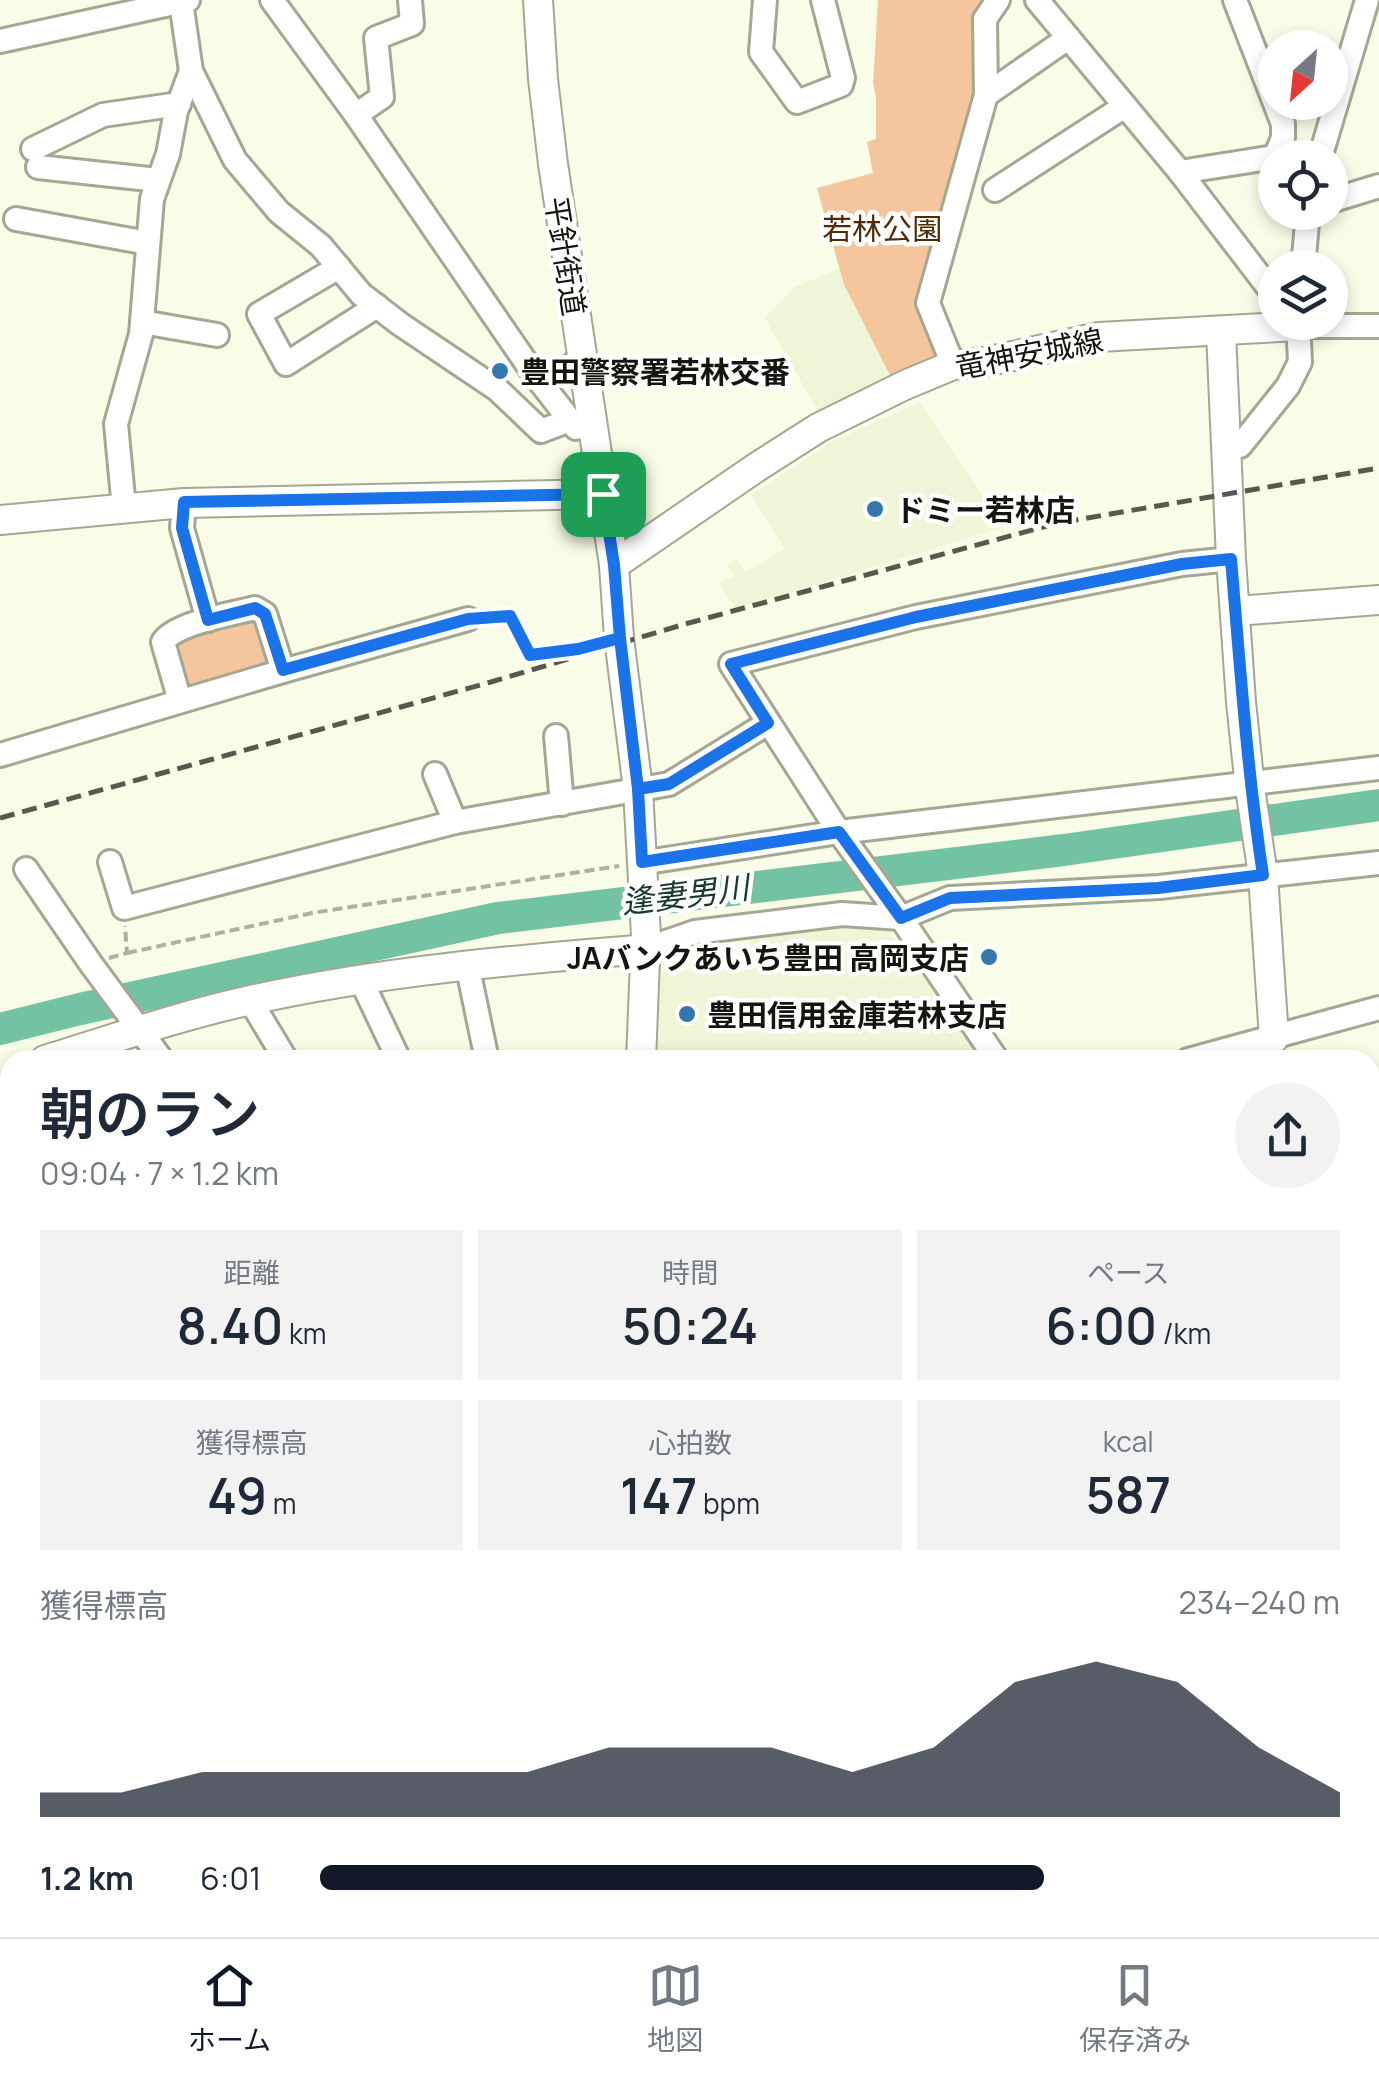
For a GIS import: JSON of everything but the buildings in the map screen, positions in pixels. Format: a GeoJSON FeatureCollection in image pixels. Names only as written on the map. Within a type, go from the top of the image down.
{"type":"FeatureCollection","features":[{"type":"Feature","properties":{"kind":"street"},"geometry":{"type":"LineString","coordinates":[[272,0],[598,460]]}},
{"type":"Feature","properties":{"kind":"street"},"geometry":{"type":"LineString","coordinates":[[356,115],[382,98],[376,38],[412,24],[410,0]]}},
{"type":"Feature","properties":{"kind":"street","name":"平針街道"},"geometry":{"type":"LineString","coordinates":[[538,0],[552,164],[614,565],[638,789],[646,943],[641,1050]]}},
{"type":"Feature","properties":{"kind":"street"},"geometry":{"type":"LineString","coordinates":[[765,0],[760,52],[797,102],[841,85],[844,78],[824,0]]}},
{"type":"Feature","properties":{"kind":"street"},"geometry":{"type":"LineString","coordinates":[[953,365],[928,303],[986,96],[986,20],[998,0]]}},
{"type":"Feature","properties":{"kind":"street"},"geometry":{"type":"LineString","coordinates":[[1036,0],[1180,172],[1258,274]]}},
{"type":"Feature","properties":{"kind":"street"},"geometry":{"type":"LineString","coordinates":[[1180,172],[1275,157],[1281,145],[1282,124],[1235,0]]}},
{"type":"Feature","properties":{"kind":"street"},"geometry":{"type":"LineString","coordinates":[[1325,140],[1367,0]]}},
{"type":"Feature","properties":{"kind":"street"},"geometry":{"type":"LineString","coordinates":[[0,41],[185,1],[191,72],[235,160],[279,212],[322,246],[362,294],[498,390],[541,431],[570,420]]}},
{"type":"Feature","properties":{"kind":"street"},"geometry":{"type":"LineString","coordinates":[[986,96],[1068,38]]}},
{"type":"Feature","properties":{"kind":"street"},"geometry":{"type":"LineString","coordinates":[[124,508],[116,424],[142,322],[152,199],[191,72]]}},
{"type":"Feature","properties":{"kind":"street"},"geometry":{"type":"LineString","coordinates":[[158,180],[35,158],[102,115],[179,104]]}},
{"type":"Feature","properties":{"kind":"street"},"geometry":{"type":"LineString","coordinates":[[995,190],[1125,106]]}},
{"type":"Feature","properties":{"kind":"street"},"geometry":{"type":"LineString","coordinates":[[1348,195],[1379,186]]}},
{"type":"Feature","properties":{"kind":"street"},"geometry":{"type":"LineString","coordinates":[[16,219],[148,243]]}},
{"type":"Feature","properties":{"kind":"street"},"geometry":{"type":"LineString","coordinates":[[338,267],[259,314],[286,364],[377,306]]}},
{"type":"Feature","properties":{"kind":"street"},"geometry":{"type":"LineString","coordinates":[[142,322],[217,335]]}},
{"type":"Feature","properties":{"kind":"street","name":"竜神安城線"},"geometry":{"type":"LineString","coordinates":[[1348,325],[1379,326]]}},
{"type":"Feature","properties":{"kind":"street","name":"竜神安城線"},"geometry":{"type":"LineString","coordinates":[[614,565],[818,428],[953,365],[985,362],[1099,337],[1258,328]]}},
{"type":"Feature","properties":{"kind":"street"},"geometry":{"type":"LineString","coordinates":[[1221,332],[1231,559],[1250,785],[1263,872],[1274,1049],[1379,1008]]}},
{"type":"Feature","properties":{"kind":"street"},"geometry":{"type":"LineString","coordinates":[[1240,446],[1288,386],[1300,362],[1298,340]]}},
{"type":"Feature","properties":{"kind":"street"},"geometry":{"type":"LineString","coordinates":[[534,374],[557,375],[568,371],[582,357]]}},
{"type":"Feature","properties":{"kind":"street"},"geometry":{"type":"LineString","coordinates":[[0,520],[184,502],[603,494]]}},
{"type":"Feature","properties":{"kind":"street"},"geometry":{"type":"LineString","coordinates":[[184,502],[182,528],[208,620]]}},
{"type":"Feature","properties":{"kind":"street"},"geometry":{"type":"LineString","coordinates":[[990,1050],[842,836],[731,664],[916,617],[1182,564],[1231,559]]}},
{"type":"Feature","properties":{"kind":"street"},"geometry":{"type":"LineString","coordinates":[[1236,610],[1379,600]]}},
{"type":"Feature","properties":{"kind":"street"},"geometry":{"type":"LineString","coordinates":[[180,701],[163,642],[168,634],[208,620],[255,608],[265,614],[283,670]]}},
{"type":"Feature","properties":{"kind":"street"},"geometry":{"type":"LineString","coordinates":[[0,755],[468,619]]}},
{"type":"Feature","properties":{"kind":"street"},"geometry":{"type":"LineString","coordinates":[[110,862],[124,908],[456,822],[669,784],[768,723]]}},
{"type":"Feature","properties":{"kind":"street"},"geometry":{"type":"LineString","coordinates":[[556,736],[562,804]]}},
{"type":"Feature","properties":{"kind":"street"},"geometry":{"type":"LineString","coordinates":[[642,865],[1379,768]]}},
{"type":"Feature","properties":{"kind":"street"},"geometry":{"type":"LineString","coordinates":[[435,774],[456,822]]}},
{"type":"Feature","properties":{"kind":"street"},"geometry":{"type":"LineString","coordinates":[[78,1050],[250,1000],[467,964],[842,914],[898,915],[950,898],[1158,888],[1263,872],[1379,864]]}},
{"type":"Feature","properties":{"kind":"street"},"geometry":{"type":"LineString","coordinates":[[26,869],[154,1050]]}},
{"type":"Feature","properties":{"kind":"street"},"geometry":{"type":"LineString","coordinates":[[467,964],[485,1050]]}},
{"type":"Feature","properties":{"kind":"street"},"geometry":{"type":"LineString","coordinates":[[362,980],[395,1050]]}},
{"type":"Feature","properties":{"kind":"street"},"geometry":{"type":"LineString","coordinates":[[250,1000],[280,1050]]}},
{"type":"Feature","properties":{"kind":"path"},"geometry":{"type":"LineString","coordinates":[[468,619],[510,616],[530,655],[578,649],[620,638]]}},
{"type":"Feature","properties":{"kind":"path"},"geometry":{"type":"LineString","coordinates":[[90,964],[312,913],[642,865]]}},
{"type":"Feature","properties":{"kind":"path"},"geometry":{"type":"LineString","coordinates":[[124,908],[127,953]]}},
{"type":"Feature","properties":{"kind":"shaded area"},"geometry":{"type":"Polygon","coordinates":[[[839,269],[895,385],[824,422],[765,318],[795,287],[839,269]]]}},
{"type":"Feature","properties":{"kind":"shaded area"},"geometry":{"type":"Polygon","coordinates":[[[920,402],[1004,527],[736,609],[719,583],[735,576],[727,565],[736,559],[745,572],[785,549],[751,495],[834,441],[920,402]]]}},
{"type":"Feature","properties":{"kind":"shaded area"},"geometry":{"type":"Polygon","coordinates":[[[848,924],[887,929],[979,1050],[656,1050],[662,972],[750,970],[750,932],[848,924]]]}},
{"type":"Feature","properties":{"kind":"green space","name":"若林公園"},"geometry":{"type":"Polygon","coordinates":[[[878,0],[988,0],[975,109],[922,291],[938,357],[895,385],[844,285],[817,188],[873,173],[867,142],[876,139],[873,83],[878,0]]]}},
{"type":"Feature","properties":{"kind":"green space"},"geometry":{"type":"Polygon","coordinates":[[[249,620],[259,627],[265,668],[189,689],[183,685],[173,648],[178,641],[249,620]]]}},
{"type":"Feature","properties":{"kind":"waterway","name":"逢妻男川"},"geometry":{"type":"LineString","coordinates":[[0,1029],[498,918],[1064,850],[1379,805]]}},
{"type":"Feature","properties":{"kind":"railway"},"geometry":{"type":"LineString","coordinates":[[0,818],[1058,523],[1379,468]]}},
{"type":"Feature","properties":{"kind":"place","name":"豊田警察署若林交番"},"geometry":{"type":"Point","coordinates":[500,371]}},
{"type":"Feature","properties":{"kind":"place","name":"ドミー若林店"},"geometry":{"type":"Point","coordinates":[875,509]}},
{"type":"Feature","properties":{"kind":"place","name":"JAバンクあいち豊田 高岡支店"},"geometry":{"type":"Point","coordinates":[989,957]}},
{"type":"Feature","properties":{"kind":"place","name":"豊田信用金庫若林支店"},"geometry":{"type":"Point","coordinates":[687,1014]}},
{"type":"Feature","properties":{"kind":"route"},"geometry":{"type":"LineString","coordinates":[[603,494],[184,502],[182,528],[208,620],[255,608],[265,614],[283,670],[468,619],[510,616],[530,655],[578,649],[620,638],[638,789],[642,862],[839,832],[901,918],[950,898],[1158,888],[1263,875],[1250,788],[1231,559],[1182,564],[916,617],[731,664],[768,723],[669,784],[638,789],[603,494]]}}]}
